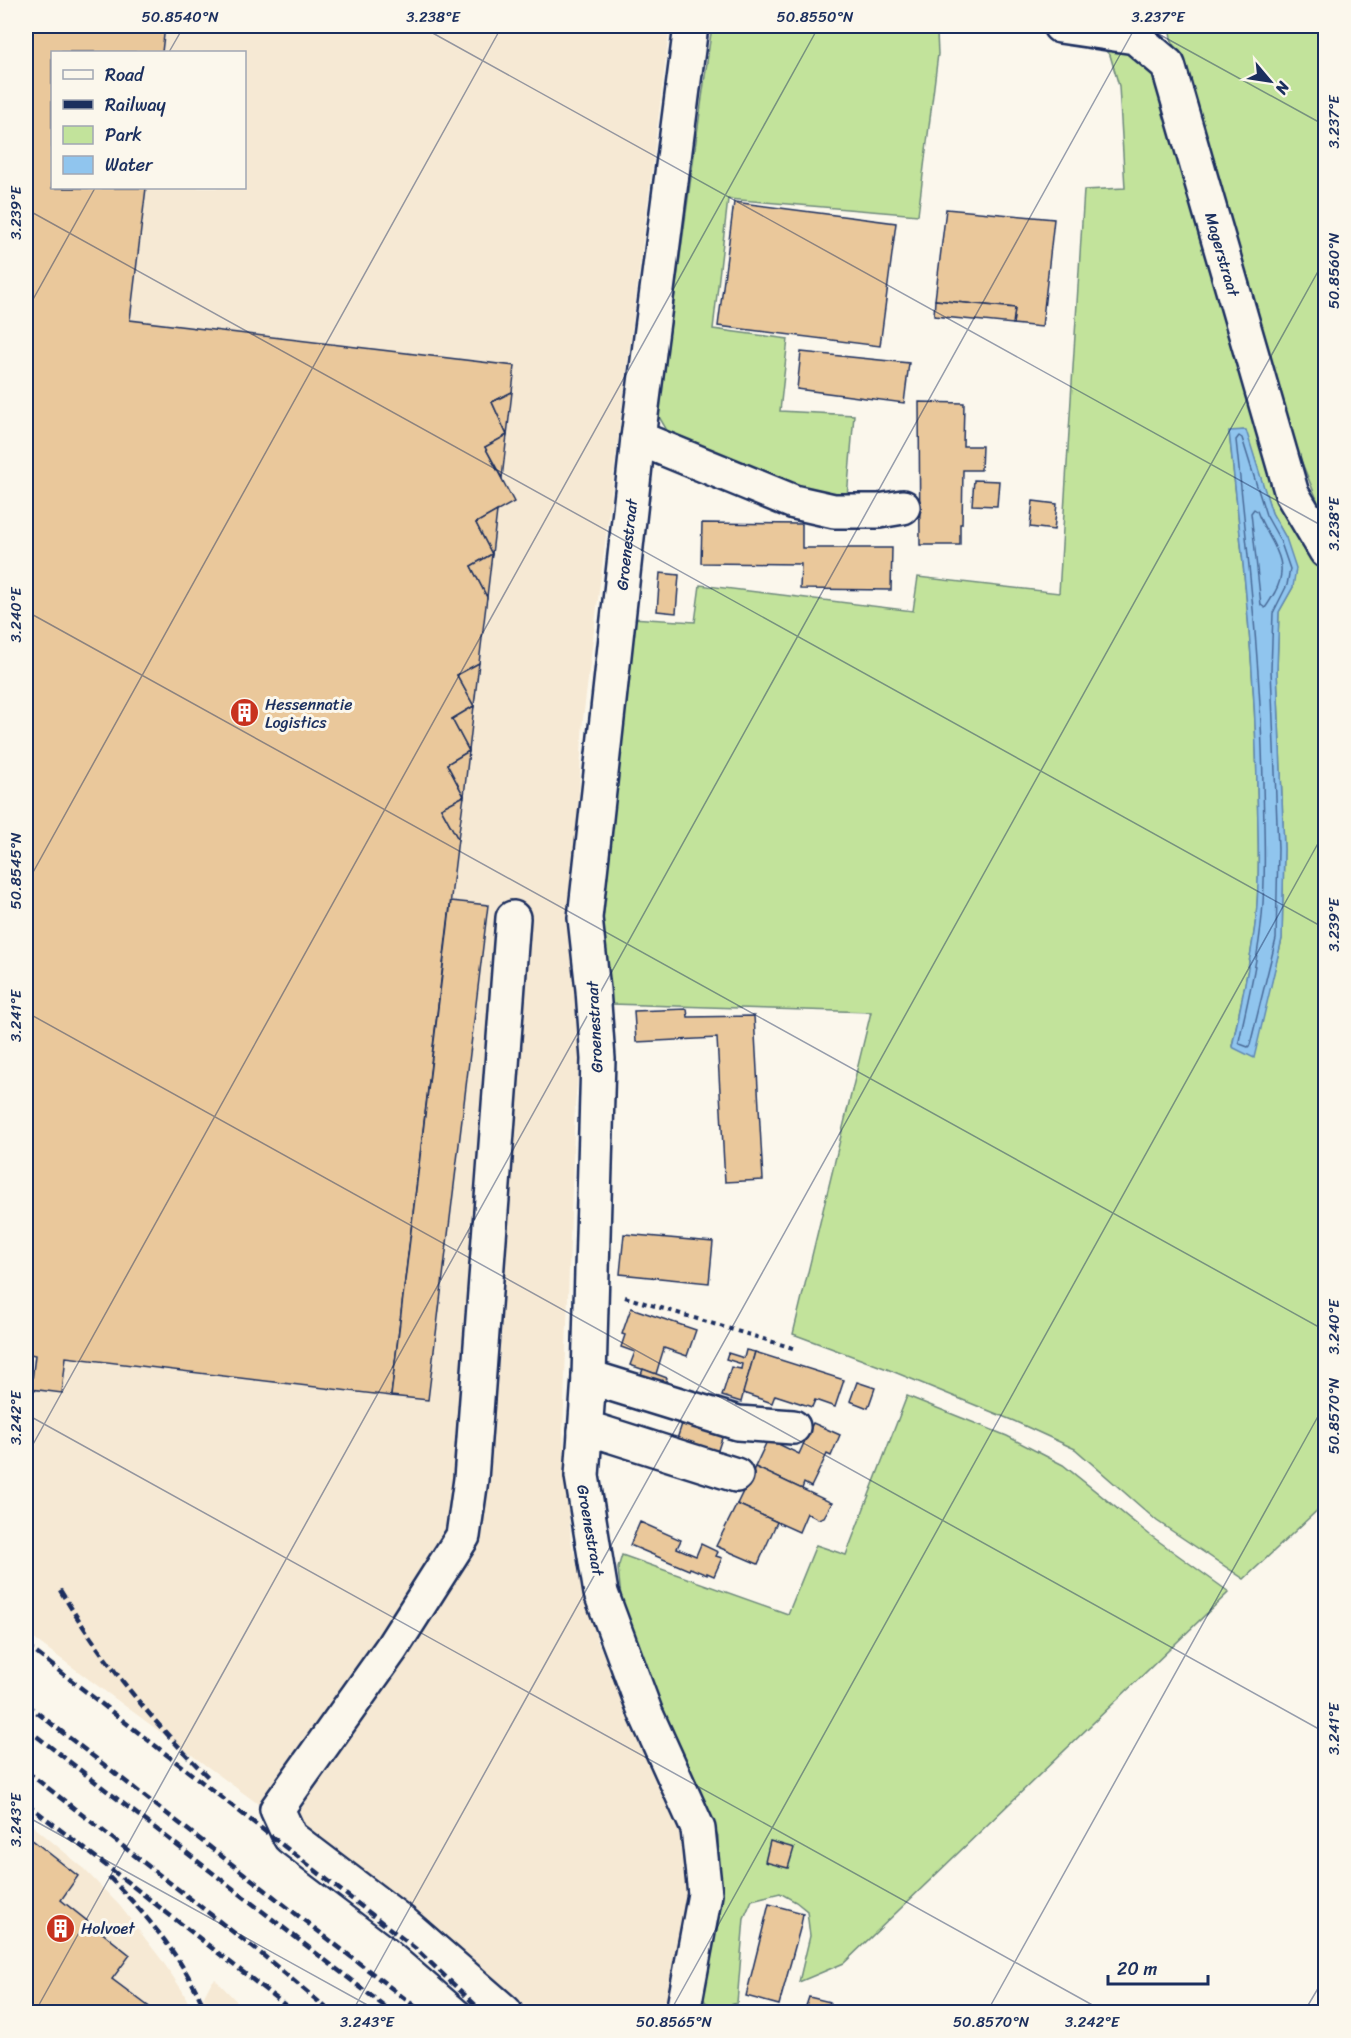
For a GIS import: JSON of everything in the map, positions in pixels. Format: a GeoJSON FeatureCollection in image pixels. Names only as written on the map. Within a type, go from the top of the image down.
{"type":"FeatureCollection","features":[{"type":"Feature","properties":{"kind":"street","name":"Groenestraat"},"geometry":{"type":"LineString","coordinates":[[683,2013],[705,1894],[698,1829],[646,1714],[601,1593],[582,1476],[589,1377],[598,1059],[585,918],[638,438],[691,26]]}},
{"type":"Feature","properties":{"kind":"street","name":"Magerstraat"},"geometry":{"type":"LineString","coordinates":[[1060,26],[1135,37],[1168,65],[1292,494],[1326,551]]}},
{"type":"Feature","properties":{"kind":"street"},"geometry":{"type":"LineString","coordinates":[[638,438],[794,502],[834,511],[879,511],[903,507]]}},
{"type":"Feature","properties":{"kind":"street"},"geometry":{"type":"LineString","coordinates":[[505,2013],[403,1923],[290,1837],[277,1809],[391,1649],[463,1536],[471,1479],[513,918]]}},
{"type":"Feature","properties":{"kind":"street"},"geometry":{"type":"LineString","coordinates":[[589,1377],[738,1423],[793,1427]]}},
{"type":"Feature","properties":{"kind":"street"},"geometry":{"type":"LineString","coordinates":[[585,1431],[600,1432],[736,1476]]}},
{"type":"Feature","properties":{"kind":"path"},"geometry":{"type":"LineString","coordinates":[[592,1290],[608,1292],[796,1349]]}},
{"type":"Feature","properties":{"kind":"shaded area"},"geometry":{"type":"Polygon","coordinates":[[[26,26],[670,26],[583,719],[572,921],[583,1026],[575,1105],[563,1432],[571,1541],[597,1640],[675,1813],[686,1855],[687,1912],[670,2012],[520,2012],[432,1932],[26,1633],[26,26]]]}},
{"type":"Feature","properties":{"kind":"shaded area","name":"Holvoet"},"geometry":{"type":"Polygon","coordinates":[[[26,1820],[81,1866],[120,1906],[161,1959],[182,1990],[193,2012],[26,2012],[26,1820]]]}},
{"type":"Feature","properties":{"kind":"shaded area"},"geometry":{"type":"Polygon","coordinates":[[[215,1979],[247,2012],[196,2012],[215,1979]]]}},
{"type":"Feature","properties":{"kind":"green space"},"geometry":{"type":"Polygon","coordinates":[[[712,26],[931,26],[937,33],[938,54],[918,215],[728,199],[713,329],[788,339],[780,411],[854,415],[847,497],[803,488],[669,434],[658,415],[712,26]]]}},
{"type":"Feature","properties":{"kind":"green space"},"geometry":{"type":"Polygon","coordinates":[[[1169,26],[1325,26],[1325,519],[1286,424],[1193,101],[1169,26]]]}},
{"type":"Feature","properties":{"kind":"green space"},"geometry":{"type":"Polygon","coordinates":[[[1098,44],[1123,49],[1144,61],[1162,80],[1325,566],[1325,1503],[1244,1579],[1157,1521],[1075,1449],[1014,1421],[887,1369],[793,1334],[871,1012],[612,1004],[598,941],[631,618],[695,622],[700,585],[913,611],[918,577],[1059,593],[1084,190],[1125,188],[1119,86],[1110,55],[1098,44]],[[1245,430],[1229,432],[1251,652],[1256,741],[1258,851],[1254,933],[1232,1046],[1253,1057],[1282,939],[1284,849],[1277,670],[1279,612],[1293,587],[1286,538],[1272,513],[1245,430]]]}},
{"type":"Feature","properties":{"kind":"green space"},"geometry":{"type":"Polygon","coordinates":[[[907,1396],[1007,1436],[1063,1465],[1150,1535],[1229,1592],[844,1963],[799,1982],[810,1936],[807,1911],[780,1893],[752,1900],[744,1918],[737,2003],[718,2008],[705,2002],[701,1988],[718,1887],[718,1836],[630,1640],[621,1597],[618,1568],[622,1555],[788,1614],[816,1545],[846,1555],[907,1396]]]}},
{"type":"Feature","properties":{"kind":"water"},"geometry":{"type":"Polygon","coordinates":[[[1246,430],[1272,513],[1286,538],[1296,568],[1293,587],[1279,612],[1277,670],[1284,849],[1282,939],[1254,1058],[1232,1047],[1246,982],[1256,917],[1258,884],[1254,696],[1229,431],[1246,430]]]}},
{"type":"Feature","properties":{"kind":"building","name":"Hessennatie Logistics"},"geometry":{"type":"Polygon","coordinates":[[[26,26],[165,26],[162,51],[51,51],[51,189],[146,189],[130,320],[515,366],[512,392],[492,402],[507,435],[485,447],[514,502],[476,523],[492,554],[471,566],[487,597],[479,663],[457,675],[474,706],[452,719],[469,751],[447,764],[464,796],[441,808],[458,839],[391,1396],[66,1357],[62,1393],[31,1389],[35,1355],[26,1353],[26,26]]]}},
{"type":"Feature","properties":{"kind":"building"},"geometry":{"type":"Polygon","coordinates":[[[734,202],[896,223],[880,346],[718,326],[734,202]]]}},
{"type":"Feature","properties":{"kind":"building"},"geometry":{"type":"Polygon","coordinates":[[[946,209],[1054,219],[1042,327],[1013,324],[1015,308],[935,300],[946,209]]]}},
{"type":"Feature","properties":{"kind":"building"},"geometry":{"type":"Polygon","coordinates":[[[935,300],[1015,308],[1013,324],[934,316],[935,300]]]}},
{"type":"Feature","properties":{"kind":"building"},"geometry":{"type":"Polygon","coordinates":[[[801,352],[909,363],[904,403],[797,389],[801,352]]]}},
{"type":"Feature","properties":{"kind":"building"},"geometry":{"type":"Polygon","coordinates":[[[512,392],[507,435],[492,402],[512,392]]]}},
{"type":"Feature","properties":{"kind":"building"},"geometry":{"type":"Polygon","coordinates":[[[919,402],[964,403],[963,446],[982,446],[981,470],[963,470],[960,545],[920,545],[919,402]]]}},
{"type":"Feature","properties":{"kind":"building"},"geometry":{"type":"Polygon","coordinates":[[[507,435],[502,478],[485,447],[507,435]]]}},
{"type":"Feature","properties":{"kind":"building"},"geometry":{"type":"Polygon","coordinates":[[[974,480],[999,481],[997,506],[972,505],[974,480]]]}},
{"type":"Feature","properties":{"kind":"building"},"geometry":{"type":"Polygon","coordinates":[[[1033,501],[1057,504],[1054,530],[1030,527],[1033,501]]]}},
{"type":"Feature","properties":{"kind":"building"},"geometry":{"type":"Polygon","coordinates":[[[497,511],[492,554],[476,523],[497,511]]]}},
{"type":"Feature","properties":{"kind":"building"},"geometry":{"type":"Polygon","coordinates":[[[702,523],[802,524],[802,548],[892,548],[891,590],[800,589],[801,564],[701,563],[702,523]]]}},
{"type":"Feature","properties":{"kind":"building"},"geometry":{"type":"Polygon","coordinates":[[[492,554],[487,597],[471,566],[492,554]]]}},
{"type":"Feature","properties":{"kind":"building"},"geometry":{"type":"Polygon","coordinates":[[[660,573],[679,575],[676,613],[657,611],[660,573]]]}},
{"type":"Feature","properties":{"kind":"building"},"geometry":{"type":"Polygon","coordinates":[[[479,663],[474,706],[457,675],[479,663]]]}},
{"type":"Feature","properties":{"kind":"building"},"geometry":{"type":"Polygon","coordinates":[[[474,706],[469,751],[452,719],[474,706]]]}},
{"type":"Feature","properties":{"kind":"building"},"geometry":{"type":"Polygon","coordinates":[[[469,751],[464,796],[447,764],[469,751]]]}},
{"type":"Feature","properties":{"kind":"building"},"geometry":{"type":"Polygon","coordinates":[[[464,796],[458,839],[441,808],[464,796]]]}},
{"type":"Feature","properties":{"kind":"building"},"geometry":{"type":"Polygon","coordinates":[[[451,901],[488,905],[428,1400],[391,1396],[451,901]]]}},
{"type":"Feature","properties":{"kind":"building"},"geometry":{"type":"Polygon","coordinates":[[[687,1009],[688,1017],[754,1016],[763,1180],[725,1182],[717,1038],[636,1042],[634,1011],[687,1009]]]}},
{"type":"Feature","properties":{"kind":"building"},"geometry":{"type":"Polygon","coordinates":[[[624,1234],[713,1242],[709,1283],[620,1274],[624,1234]]]}},
{"type":"Feature","properties":{"kind":"building"},"geometry":{"type":"Polygon","coordinates":[[[631,1308],[696,1330],[687,1356],[664,1348],[656,1374],[630,1365],[635,1352],[621,1347],[625,1335],[622,1334],[631,1308]]]}},
{"type":"Feature","properties":{"kind":"building"},"geometry":{"type":"Polygon","coordinates":[[[746,1350],[755,1352],[741,1402],[722,1396],[731,1367],[741,1369],[742,1364],[726,1359],[728,1353],[744,1358],[746,1350]]]}},
{"type":"Feature","properties":{"kind":"building"},"geometry":{"type":"Polygon","coordinates":[[[755,1352],[844,1380],[835,1407],[815,1400],[812,1407],[775,1395],[772,1403],[743,1393],[755,1352]]]}},
{"type":"Feature","properties":{"kind":"building"},"geometry":{"type":"Polygon","coordinates":[[[643,1369],[667,1378],[662,1391],[638,1383],[643,1369]]]}},
{"type":"Feature","properties":{"kind":"building"},"geometry":{"type":"Polygon","coordinates":[[[857,1382],[875,1388],[868,1408],[850,1401],[857,1382]]]}},
{"type":"Feature","properties":{"kind":"building"},"geometry":{"type":"Polygon","coordinates":[[[683,1421],[724,1432],[717,1453],[677,1439],[683,1421]]]}},
{"type":"Feature","properties":{"kind":"building"},"geometry":{"type":"Polygon","coordinates":[[[813,1423],[840,1435],[831,1456],[827,1454],[811,1487],[804,1483],[802,1489],[755,1467],[768,1439],[799,1454],[813,1423]]]}},
{"type":"Feature","properties":{"kind":"building"},"geometry":{"type":"Polygon","coordinates":[[[755,1467],[832,1503],[824,1517],[818,1519],[807,1513],[799,1532],[737,1504],[755,1467]]]}},
{"type":"Feature","properties":{"kind":"building"},"geometry":{"type":"Polygon","coordinates":[[[737,1504],[777,1522],[758,1564],[716,1546],[737,1504]]]}},
{"type":"Feature","properties":{"kind":"building"},"geometry":{"type":"Polygon","coordinates":[[[640,1522],[681,1540],[677,1548],[696,1556],[701,1544],[718,1552],[716,1556],[722,1558],[714,1576],[690,1568],[689,1570],[630,1545],[640,1522]]]}},
{"type":"Feature","properties":{"kind":"building","name":"Holvoet"},"geometry":{"type":"Polygon","coordinates":[[[26,1835],[78,1876],[61,1900],[130,1955],[112,1979],[156,2012],[26,2012],[26,1835]]]}},
{"type":"Feature","properties":{"kind":"building"},"geometry":{"type":"Polygon","coordinates":[[[770,1841],[794,1848],[788,1868],[765,1862],[770,1841]]]}},
{"type":"Feature","properties":{"kind":"building"},"geometry":{"type":"Polygon","coordinates":[[[769,1904],[803,1913],[779,2005],[746,1996],[769,1904]]]}},
{"type":"Feature","properties":{"kind":"building"},"geometry":{"type":"Polygon","coordinates":[[[809,1997],[830,2002],[827,2012],[804,2012],[809,1997]]]}},
{"type":"Feature","properties":{"kind":"railway"},"geometry":{"type":"LineString","coordinates":[[60,1590],[94,1642],[129,1689],[167,1734],[210,1779]]}},
{"type":"Feature","properties":{"kind":"railway"},"geometry":{"type":"LineString","coordinates":[[26,1645],[416,1949],[483,2012]]}},
{"type":"Feature","properties":{"kind":"railway"},"geometry":{"type":"LineString","coordinates":[[26,1704],[422,2012]]}},
{"type":"Feature","properties":{"kind":"railway"},"geometry":{"type":"LineString","coordinates":[[26,1728],[392,2012]]}},
{"type":"Feature","properties":{"kind":"railway"},"geometry":{"type":"LineString","coordinates":[[26,1771],[264,1956],[331,2012]]}},
{"type":"Feature","properties":{"kind":"railway"},"geometry":{"type":"LineString","coordinates":[[26,1803],[294,2012]]}},
{"type":"Feature","properties":{"kind":"railway"},"geometry":{"type":"LineString","coordinates":[[109,1877],[138,1907],[164,1940],[187,1975],[206,2012]]}},
{"type":"Feature","properties":{"kind":"place","name":"Hessennatie Logistics"},"geometry":{"type":"Point","coordinates":[244,713]}},
{"type":"Feature","properties":{"kind":"place","name":"Holvoet"},"geometry":{"type":"Point","coordinates":[60,1928]}}]}
